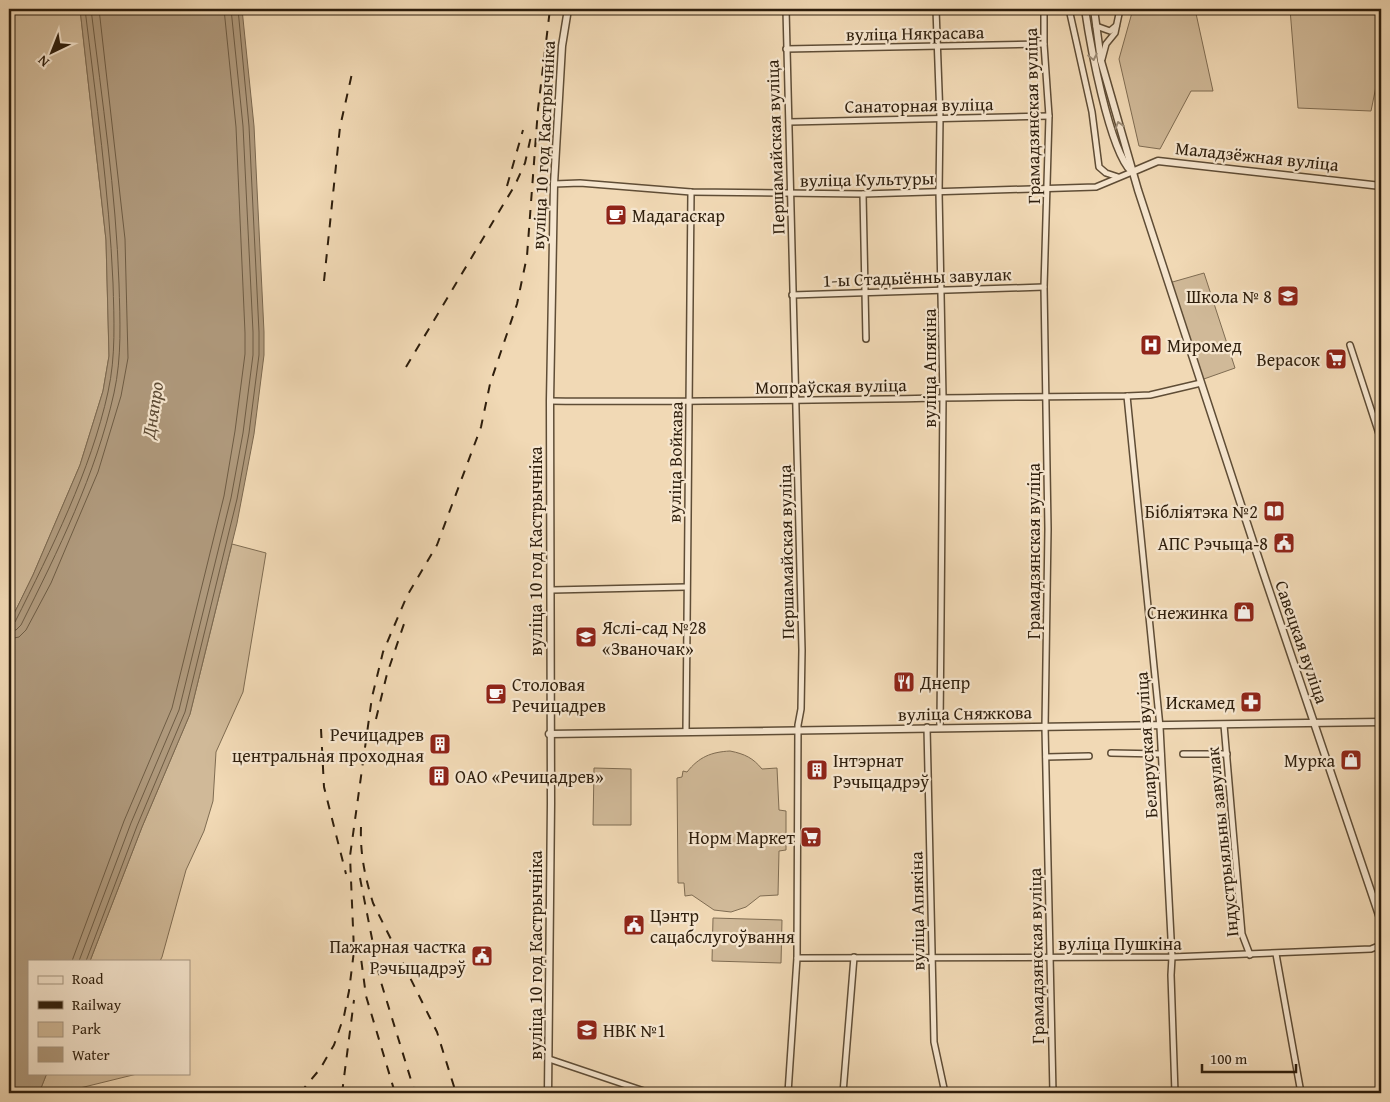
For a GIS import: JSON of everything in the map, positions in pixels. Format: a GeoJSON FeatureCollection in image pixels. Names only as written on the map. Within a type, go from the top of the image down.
{"type":"FeatureCollection","features":[{"type":"Feature","properties":{"kind":"street","name":"вуліца 10 год Кастрычніка"},"geometry":{"type":"LineString","coordinates":[[548,1093],[551,804],[549,734],[552,590],[550,401],[554,184],[562,46],[568,9]]}},
{"type":"Feature","properties":{"kind":"street","name":"Першамайская вуліца"},"geometry":{"type":"LineString","coordinates":[[786,9],[802,650],[801,709],[798,732],[797,958],[788,1093]]}},
{"type":"Feature","properties":{"kind":"street","name":"вуліца Апякіна"},"geometry":{"type":"LineString","coordinates":[[936,9],[940,118],[939,192],[943,397],[940,727]]}},
{"type":"Feature","properties":{"kind":"street","name":"Грамадзянская вуліца"},"geometry":{"type":"LineString","coordinates":[[1044,9],[1044,44],[1049,116],[1044,287],[1048,529],[1045,727],[1053,1093]]}},
{"type":"Feature","properties":{"kind":"street"},"geometry":{"type":"LineString","coordinates":[[1069,9],[1092,112],[1099,167],[1106,173],[1118,177]]}},
{"type":"Feature","properties":{"kind":"street","name":"Савецкая вуліца"},"geometry":{"type":"LineString","coordinates":[[1085,9],[1093,56],[1109,120],[1125,164],[1132,172]]}},
{"type":"Feature","properties":{"kind":"street","name":"Савецкая вуліца"},"geometry":{"type":"LineString","coordinates":[[1094,9],[1101,61],[1132,172],[1381,921]]}},
{"type":"Feature","properties":{"kind":"street"},"geometry":{"type":"LineString","coordinates":[[1101,61],[1106,44],[1115,33],[1120,9]]}},
{"type":"Feature","properties":{"kind":"street"},"geometry":{"type":"LineString","coordinates":[[1095,26],[1110,31],[1117,26]]}},
{"type":"Feature","properties":{"kind":"street","name":"вуліца Някрасава"},"geometry":{"type":"LineString","coordinates":[[786,49],[936,48],[1044,44]]}},
{"type":"Feature","properties":{"kind":"street","name":"Санаторная вуліца"},"geometry":{"type":"LineString","coordinates":[[790,122],[1049,116]]}},
{"type":"Feature","properties":{"kind":"street","name":"Маладзёжная вуліца"},"geometry":{"type":"LineString","coordinates":[[1132,172],[1158,161],[1381,186]]}},
{"type":"Feature","properties":{"kind":"street","name":"вуліца Культуры"},"geometry":{"type":"LineString","coordinates":[[554,184],[580,182],[691,192],[862,194],[1096,187],[1132,172]]}},
{"type":"Feature","properties":{"kind":"street","name":"вуліца Войкава"},"geometry":{"type":"LineString","coordinates":[[686,732],[691,192]]}},
{"type":"Feature","properties":{"kind":"street"},"geometry":{"type":"LineString","coordinates":[[862,194],[866,339]]}},
{"type":"Feature","properties":{"kind":"street","name":"1-ы Стадыённы завулак"},"geometry":{"type":"LineString","coordinates":[[792,295],[865,291],[1044,287]]}},
{"type":"Feature","properties":{"kind":"street"},"geometry":{"type":"LineString","coordinates":[[1350,345],[1381,440]]}},
{"type":"Feature","properties":{"kind":"street","name":"Мопраўская вуліца"},"geometry":{"type":"LineString","coordinates":[[550,401],[690,403],[943,397],[1127,396],[1150,395],[1201,383]]}},
{"type":"Feature","properties":{"kind":"street","name":"Беларуская вуліца"},"geometry":{"type":"LineString","coordinates":[[1127,396],[1160,727],[1172,957],[1170,976],[1175,1093]]}},
{"type":"Feature","properties":{"kind":"street"},"geometry":{"type":"LineString","coordinates":[[552,590],[686,587]]}},
{"type":"Feature","properties":{"kind":"street","name":"вуліца Сняжкова"},"geometry":{"type":"LineString","coordinates":[[549,734],[798,732],[927,727],[1160,727],[1381,722]]}},
{"type":"Feature","properties":{"kind":"street","name":"Індустрыяльны завулак"},"geometry":{"type":"LineString","coordinates":[[1224,725],[1242,934],[1250,955]]}},
{"type":"Feature","properties":{"kind":"street","name":"вуліца Апякіна"},"geometry":{"type":"LineString","coordinates":[[927,727],[934,1042],[945,1093]]}},
{"type":"Feature","properties":{"kind":"street"},"geometry":{"type":"LineString","coordinates":[[1111,753],[1161,754]]}},
{"type":"Feature","properties":{"kind":"street"},"geometry":{"type":"LineString","coordinates":[[1183,754],[1226,754]]}},
{"type":"Feature","properties":{"kind":"street"},"geometry":{"type":"LineString","coordinates":[[1046,757],[1089,756]]}},
{"type":"Feature","properties":{"kind":"street","name":"вуліца Пушкіна"},"geometry":{"type":"LineString","coordinates":[[797,958],[1172,957],[1371,949],[1381,945]]}},
{"type":"Feature","properties":{"kind":"street"},"geometry":{"type":"LineString","coordinates":[[1276,954],[1300,1093]]}},
{"type":"Feature","properties":{"kind":"street"},"geometry":{"type":"LineString","coordinates":[[843,1093],[854,958]]}},
{"type":"Feature","properties":{"kind":"street"},"geometry":{"type":"LineString","coordinates":[[549,1059],[650,1093]]}},
{"type":"Feature","properties":{"kind":"green space"},"geometry":{"type":"Polygon","coordinates":[[[9,9],[80,9],[106,240],[109,356],[103,391],[80,465],[33,575],[9,624],[9,9]]]}},
{"type":"Feature","properties":{"kind":"green space"},"geometry":{"type":"Polygon","coordinates":[[[1133,9],[1195,9],[1213,91],[1191,91],[1160,149],[1139,146],[1119,59],[1133,9]]]}},
{"type":"Feature","properties":{"kind":"green space"},"geometry":{"type":"Polygon","coordinates":[[[1290,9],[1381,9],[1381,62],[1371,111],[1298,108],[1290,9]]]}},
{"type":"Feature","properties":{"kind":"green space"},"geometry":{"type":"Polygon","coordinates":[[[1204,273],[1235,368],[1201,380],[1169,283],[1204,273]]]}},
{"type":"Feature","properties":{"kind":"green space"},"geometry":{"type":"Polygon","coordinates":[[[232,544],[266,553],[243,692],[216,752],[213,801],[204,831],[186,870],[162,957],[160,960],[90,960],[142,827],[190,714],[232,544]]]}},
{"type":"Feature","properties":{"kind":"green space"},"geometry":{"type":"Polygon","coordinates":[[[730,751],[748,757],[762,769],[777,768],[779,810],[786,811],[786,850],[779,851],[778,895],[760,896],[746,907],[731,912],[714,910],[692,895],[685,896],[684,883],[678,883],[677,778],[682,777],[683,771],[687,772],[706,756],[730,751]]]}},
{"type":"Feature","properties":{"kind":"green space"},"geometry":{"type":"Polygon","coordinates":[[[594,768],[631,769],[631,825],[593,825],[594,768]]]}},
{"type":"Feature","properties":{"kind":"green space"},"geometry":{"type":"Polygon","coordinates":[[[713,918],[782,920],[781,963],[712,961],[713,918]]]}},
{"type":"Feature","properties":{"kind":"green space"},"geometry":{"type":"Polygon","coordinates":[[[47,1074],[137,1074],[80,1088],[80,1093],[39,1093],[47,1074]]]}},
{"type":"Feature","properties":{"kind":"water","name":"Дняпро"},"geometry":{"type":"Polygon","coordinates":[[[80,9],[242,9],[254,126],[264,355],[254,434],[237,523],[190,714],[142,827],[90,960],[28,960],[28,1074],[47,1074],[39,1093],[9,1093],[9,624],[33,575],[80,465],[103,391],[109,356],[106,240],[80,9]]]}},
{"type":"Feature","properties":{"kind":"railway"},"geometry":{"type":"LineString","coordinates":[[300,1093],[320,1069],[334,1045],[344,1016],[349,991],[354,951],[350,856],[372,697],[383,652],[407,596],[437,545],[481,427],[490,384],[517,304],[527,256],[538,109],[550,9]]}},
{"type":"Feature","properties":{"kind":"railway"},"geometry":{"type":"LineString","coordinates":[[324,281],[340,127],[353,69]]}},
{"type":"Feature","properties":{"kind":"railway"},"geometry":{"type":"LineString","coordinates":[[507,186],[523,130]]}},
{"type":"Feature","properties":{"kind":"railway"},"geometry":{"type":"LineString","coordinates":[[406,367],[515,185],[525,163],[531,136]]}},
{"type":"Feature","properties":{"kind":"railway"},"geometry":{"type":"LineString","coordinates":[[376,719],[387,674],[406,618]]}},
{"type":"Feature","properties":{"kind":"railway"},"geometry":{"type":"LineString","coordinates":[[321,729],[324,787],[346,874]]}},
{"type":"Feature","properties":{"kind":"railway"},"geometry":{"type":"LineString","coordinates":[[361,827],[361,847],[373,903],[437,1032],[456,1093]]}},
{"type":"Feature","properties":{"kind":"railway"},"geometry":{"type":"LineString","coordinates":[[360,878],[380,979],[415,1093]]}},
{"type":"Feature","properties":{"kind":"railway"},"geometry":{"type":"LineString","coordinates":[[359,943],[366,996],[395,1093]]}},
{"type":"Feature","properties":{"kind":"railway"},"geometry":{"type":"LineString","coordinates":[[342,1093],[354,1000]]}},
{"type":"Feature","properties":{"kind":"place","name":"Мадагаскар"},"geometry":{"type":"Point","coordinates":[616,215]}},
{"type":"Feature","properties":{"kind":"place","name":"Школа № 8"},"geometry":{"type":"Point","coordinates":[1288,296]}},
{"type":"Feature","properties":{"kind":"place","name":"Миромед"},"geometry":{"type":"Point","coordinates":[1151,345]}},
{"type":"Feature","properties":{"kind":"place","name":"Верасок"},"geometry":{"type":"Point","coordinates":[1336,359]}},
{"type":"Feature","properties":{"kind":"place","name":"Бібліятэка №2"},"geometry":{"type":"Point","coordinates":[1274,511]}},
{"type":"Feature","properties":{"kind":"place","name":"АПС Рэчыца-8"},"geometry":{"type":"Point","coordinates":[1284,543]}},
{"type":"Feature","properties":{"kind":"place","name":"Снежинка"},"geometry":{"type":"Point","coordinates":[1244,612]}},
{"type":"Feature","properties":{"kind":"place","name":"Яслі-сад №28 «Званочак»"},"geometry":{"type":"Point","coordinates":[586,637]}},
{"type":"Feature","properties":{"kind":"place","name":"Днепр"},"geometry":{"type":"Point","coordinates":[904,682]}},
{"type":"Feature","properties":{"kind":"place","name":"Столовая Речицадрев"},"geometry":{"type":"Point","coordinates":[496,694]}},
{"type":"Feature","properties":{"kind":"place","name":"Искамед"},"geometry":{"type":"Point","coordinates":[1251,702]}},
{"type":"Feature","properties":{"kind":"place","name":"Речицадрев центральная проходная"},"geometry":{"type":"Point","coordinates":[440,744]}},
{"type":"Feature","properties":{"kind":"place","name":"Мурка"},"geometry":{"type":"Point","coordinates":[1351,760]}},
{"type":"Feature","properties":{"kind":"place","name":"Інтэрнат Рэчыцадрэў"},"geometry":{"type":"Point","coordinates":[817,770]}},
{"type":"Feature","properties":{"kind":"place","name":"ОАО «Речицадрев»"},"geometry":{"type":"Point","coordinates":[439,776]}},
{"type":"Feature","properties":{"kind":"place","name":"Норм Маркет"},"geometry":{"type":"Point","coordinates":[811,837]}},
{"type":"Feature","properties":{"kind":"place","name":"Цэнтр сацабслугоўвання"},"geometry":{"type":"Point","coordinates":[634,925]}},
{"type":"Feature","properties":{"kind":"place","name":"Пажарная частка Рэчыцадрэў"},"geometry":{"type":"Point","coordinates":[482,956]}},
{"type":"Feature","properties":{"kind":"place","name":"НВК №1"},"geometry":{"type":"Point","coordinates":[587,1030]}}]}
